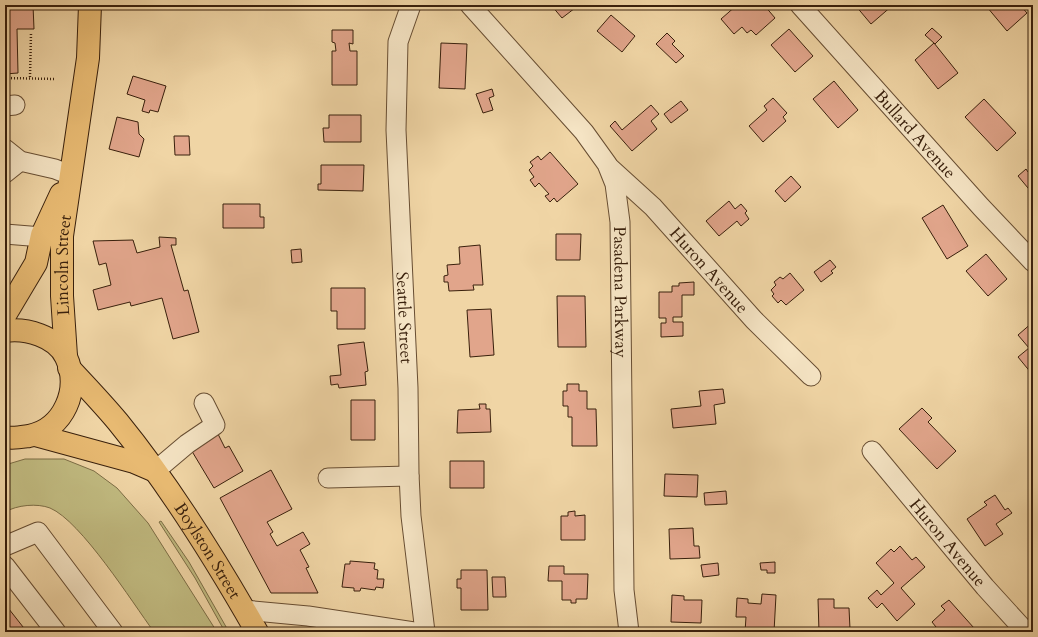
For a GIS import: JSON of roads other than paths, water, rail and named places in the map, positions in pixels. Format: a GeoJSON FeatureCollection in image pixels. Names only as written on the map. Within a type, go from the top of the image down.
{"type":"FeatureCollection","features":[{"type":"Feature","properties":{"kind":"main road","name":"Lincoln Street"},"geometry":{"type":"LineString","coordinates":[[17,438],[44,431],[54,424],[68,404],[71,393],[62,296],[62,236],[88,58],[90,5]]}},
{"type":"Feature","properties":{"kind":"main road","name":"Lincoln Street"},"geometry":{"type":"LineString","coordinates":[[5,315],[36,263],[42,237],[70,175]]}},
{"type":"Feature","properties":{"kind":"main road","name":"Boylston Street"},"geometry":{"type":"LineString","coordinates":[[5,331],[15,329],[30,331],[44,336],[118,421],[155,470],[200,537],[257,632]]}},
{"type":"Feature","properties":{"kind":"main road"},"geometry":{"type":"LineString","coordinates":[[17,438],[134,462],[155,470]]}},
{"type":"Feature","properties":{"kind":"street","name":"Seattle Street"},"geometry":{"type":"LineString","coordinates":[[411,5],[398,42],[396,130],[408,388],[411,516],[425,632]]}},
{"type":"Feature","properties":{"kind":"street","name":"Pasadena Parkway"},"geometry":{"type":"LineString","coordinates":[[470,5],[584,132],[607,164],[615,184],[620,222],[624,590],[629,632]]}},
{"type":"Feature","properties":{"kind":"street","name":"Bullard Avenue"},"geometry":{"type":"LineString","coordinates":[[800,5],[981,207],[1033,262]]}},
{"type":"Feature","properties":{"kind":"street"},"geometry":{"type":"LineString","coordinates":[[5,149],[20,161],[55,169],[70,175]]}},
{"type":"Feature","properties":{"kind":"street"},"geometry":{"type":"LineString","coordinates":[[5,173],[20,161]]}},
{"type":"Feature","properties":{"kind":"street","name":"Huron Avenue"},"geometry":{"type":"LineString","coordinates":[[607,164],[653,206],[754,320],[811,376]]}},
{"type":"Feature","properties":{"kind":"street"},"geometry":{"type":"LineString","coordinates":[[5,234],[42,237]]}},
{"type":"Feature","properties":{"kind":"street"},"geometry":{"type":"LineString","coordinates":[[155,470],[187,444],[215,425],[204,403]]}},
{"type":"Feature","properties":{"kind":"street","name":"Huron Avenue"},"geometry":{"type":"LineString","coordinates":[[872,451],[985,587],[1026,632]]}},
{"type":"Feature","properties":{"kind":"street"},"geometry":{"type":"LineString","coordinates":[[328,478],[409,476]]}},
{"type":"Feature","properties":{"kind":"street"},"geometry":{"type":"LineString","coordinates":[[5,546],[38,532],[113,632]]}},
{"type":"Feature","properties":{"kind":"street"},"geometry":{"type":"LineString","coordinates":[[5,566],[56,632]]}},
{"type":"Feature","properties":{"kind":"street"},"geometry":{"type":"LineString","coordinates":[[244,610],[308,616],[414,632]]}}]}
